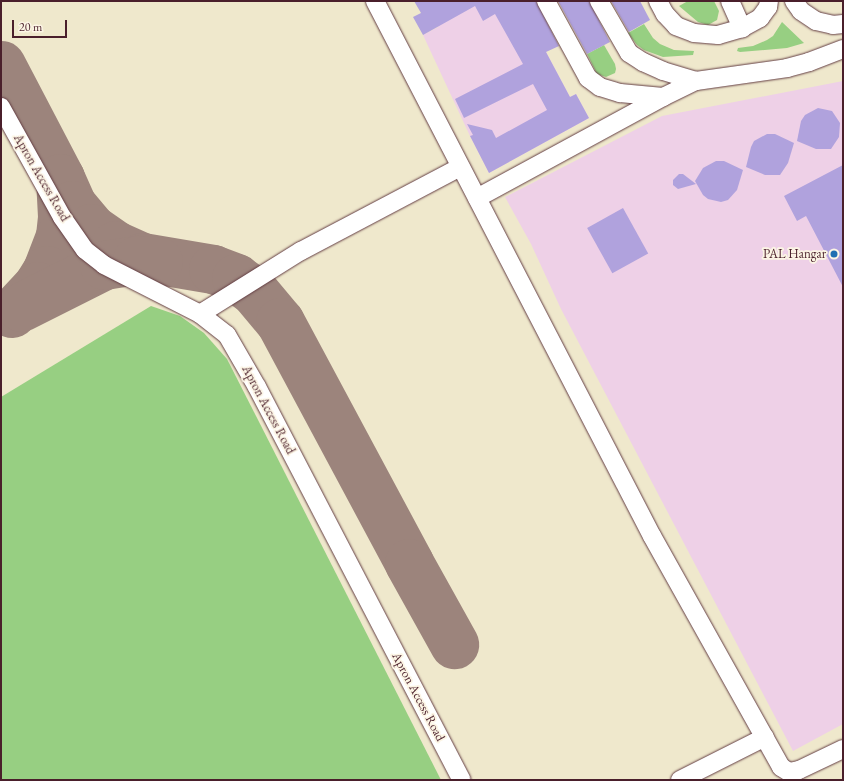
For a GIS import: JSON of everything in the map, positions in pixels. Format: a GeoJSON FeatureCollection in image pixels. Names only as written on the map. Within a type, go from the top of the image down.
{"type":"FeatureCollection","features":[{"type":"Feature","properties":{"kind":"street"},"geometry":{"type":"LineString","coordinates":[[374,1],[652,536],[781,767],[789,772],[799,770],[842,752]]}},
{"type":"Feature","properties":{"kind":"street"},"geometry":{"type":"LineString","coordinates":[[546,1],[588,78],[600,87],[620,93],[663,97]]}},
{"type":"Feature","properties":{"kind":"street"},"geometry":{"type":"LineString","coordinates":[[599,1],[630,53],[642,62],[663,71],[696,81]]}},
{"type":"Feature","properties":{"kind":"street"},"geometry":{"type":"LineString","coordinates":[[658,1],[665,14],[676,26],[694,33],[718,35],[742,28],[760,18],[768,7],[769,1]]}},
{"type":"Feature","properties":{"kind":"street"},"geometry":{"type":"LineString","coordinates":[[730,1],[742,28]]}},
{"type":"Feature","properties":{"kind":"street"},"geometry":{"type":"LineString","coordinates":[[794,1],[801,12],[816,21],[833,25],[843,24]]}},
{"type":"Feature","properties":{"kind":"street"},"geometry":{"type":"LineString","coordinates":[[477,198],[663,97],[696,81],[787,68],[810,62],[843,49]]}},
{"type":"Feature","properties":{"kind":"street","name":"Apron Access Road"},"geometry":{"type":"LineString","coordinates":[[1,107],[62,217],[85,250],[104,265],[200,314],[227,335],[257,387],[462,780]]}},
{"type":"Feature","properties":{"kind":"street"},"geometry":{"type":"LineString","coordinates":[[200,314],[301,252],[460,167]]}},
{"type":"Feature","properties":{"kind":"street"},"geometry":{"type":"LineString","coordinates":[[680,780],[764,737]]}},
{"type":"Feature","properties":{"kind":"shaded area"},"geometry":{"type":"Polygon","coordinates":[[[425,1],[519,1],[570,97],[576,94],[589,118],[489,173],[423,35],[438,27],[425,1]]]}},
{"type":"Feature","properties":{"kind":"shaded area"},"geometry":{"type":"Polygon","coordinates":[[[843,81],[843,724],[793,751],[561,309],[531,244],[505,197],[662,116],[843,81]]]}},
{"type":"Feature","properties":{"kind":"green space"},"geometry":{"type":"Polygon","coordinates":[[[688,1],[714,1],[719,11],[717,20],[708,25],[698,22],[679,6],[688,1]]]}},
{"type":"Feature","properties":{"kind":"green space"},"geometry":{"type":"Polygon","coordinates":[[[782,22],[804,43],[787,48],[737,51],[738,48],[753,46],[767,40],[773,36],[782,22]]]}},
{"type":"Feature","properties":{"kind":"green space"},"geometry":{"type":"Polygon","coordinates":[[[644,24],[653,38],[660,44],[674,50],[694,51],[693,55],[663,57],[644,50],[637,45],[628,33],[644,24]]]}},
{"type":"Feature","properties":{"kind":"green space"},"geometry":{"type":"Polygon","coordinates":[[[604,45],[615,64],[616,69],[615,73],[606,77],[597,74],[587,54],[604,45]]]}},
{"type":"Feature","properties":{"kind":"green space"},"geometry":{"type":"Polygon","coordinates":[[[151,306],[180,316],[204,333],[227,359],[441,780],[1,780],[1,397],[151,306]]]}},
{"type":"Feature","properties":{"kind":"building"},"geometry":{"type":"Polygon","coordinates":[[[414,1],[536,1],[559,46],[546,52],[570,97],[576,94],[589,118],[489,173],[470,136],[473,135],[467,124],[492,130],[496,138],[547,110],[533,84],[464,118],[455,99],[523,64],[495,14],[483,21],[475,6],[423,35],[413,17],[421,13],[414,1]]]}},
{"type":"Feature","properties":{"kind":"building"},"geometry":{"type":"Polygon","coordinates":[[[558,1],[589,1],[610,42],[587,54],[558,1]]]}},
{"type":"Feature","properties":{"kind":"building"},"geometry":{"type":"Polygon","coordinates":[[[611,1],[640,1],[650,20],[629,32],[611,1]]]}},
{"type":"Feature","properties":{"kind":"building"},"geometry":{"type":"Polygon","coordinates":[[[818,108],[832,111],[840,123],[839,137],[831,149],[816,149],[797,141],[801,121],[805,115],[818,108]]]}},
{"type":"Feature","properties":{"kind":"building"},"geometry":{"type":"Polygon","coordinates":[[[767,134],[775,134],[794,143],[788,163],[780,175],[765,175],[746,167],[754,141],[767,134]]]}},
{"type":"Feature","properties":{"kind":"building"},"geometry":{"type":"Polygon","coordinates":[[[716,161],[724,161],[743,170],[737,190],[728,200],[721,202],[708,199],[703,195],[695,181],[703,168],[716,161]]]}},
{"type":"Feature","properties":{"kind":"building","name":"PAL Hangar"},"geometry":{"type":"Polygon","coordinates":[[[843,165],[843,287],[806,216],[797,221],[784,196],[843,165]]]}},
{"type":"Feature","properties":{"kind":"building"},"geometry":{"type":"Polygon","coordinates":[[[679,174],[683,174],[696,184],[678,189],[673,185],[673,180],[679,174]]]}},
{"type":"Feature","properties":{"kind":"building"},"geometry":{"type":"Polygon","coordinates":[[[623,208],[648,253],[612,273],[587,228],[623,208]]]}},
{"type":"Feature","properties":{"kind":"taxiway"},"geometry":{"type":"LineString","coordinates":[[1,65],[60,178],[62,217],[60,236],[47,270],[37,286],[12,313]]}},
{"type":"Feature","properties":{"kind":"taxiway"},"geometry":{"type":"LineString","coordinates":[[60,178],[72,205],[91,228],[115,245],[142,257],[213,269],[236,278],[254,291],[280,322],[454,644]]}},
{"type":"Feature","properties":{"kind":"taxiway"},"geometry":{"type":"LineString","coordinates":[[21,307],[104,265],[137,260],[158,261]]}},
{"type":"Feature","properties":{"kind":"place","name":"PAL Hangar"},"geometry":{"type":"Point","coordinates":[834,254]}}]}
